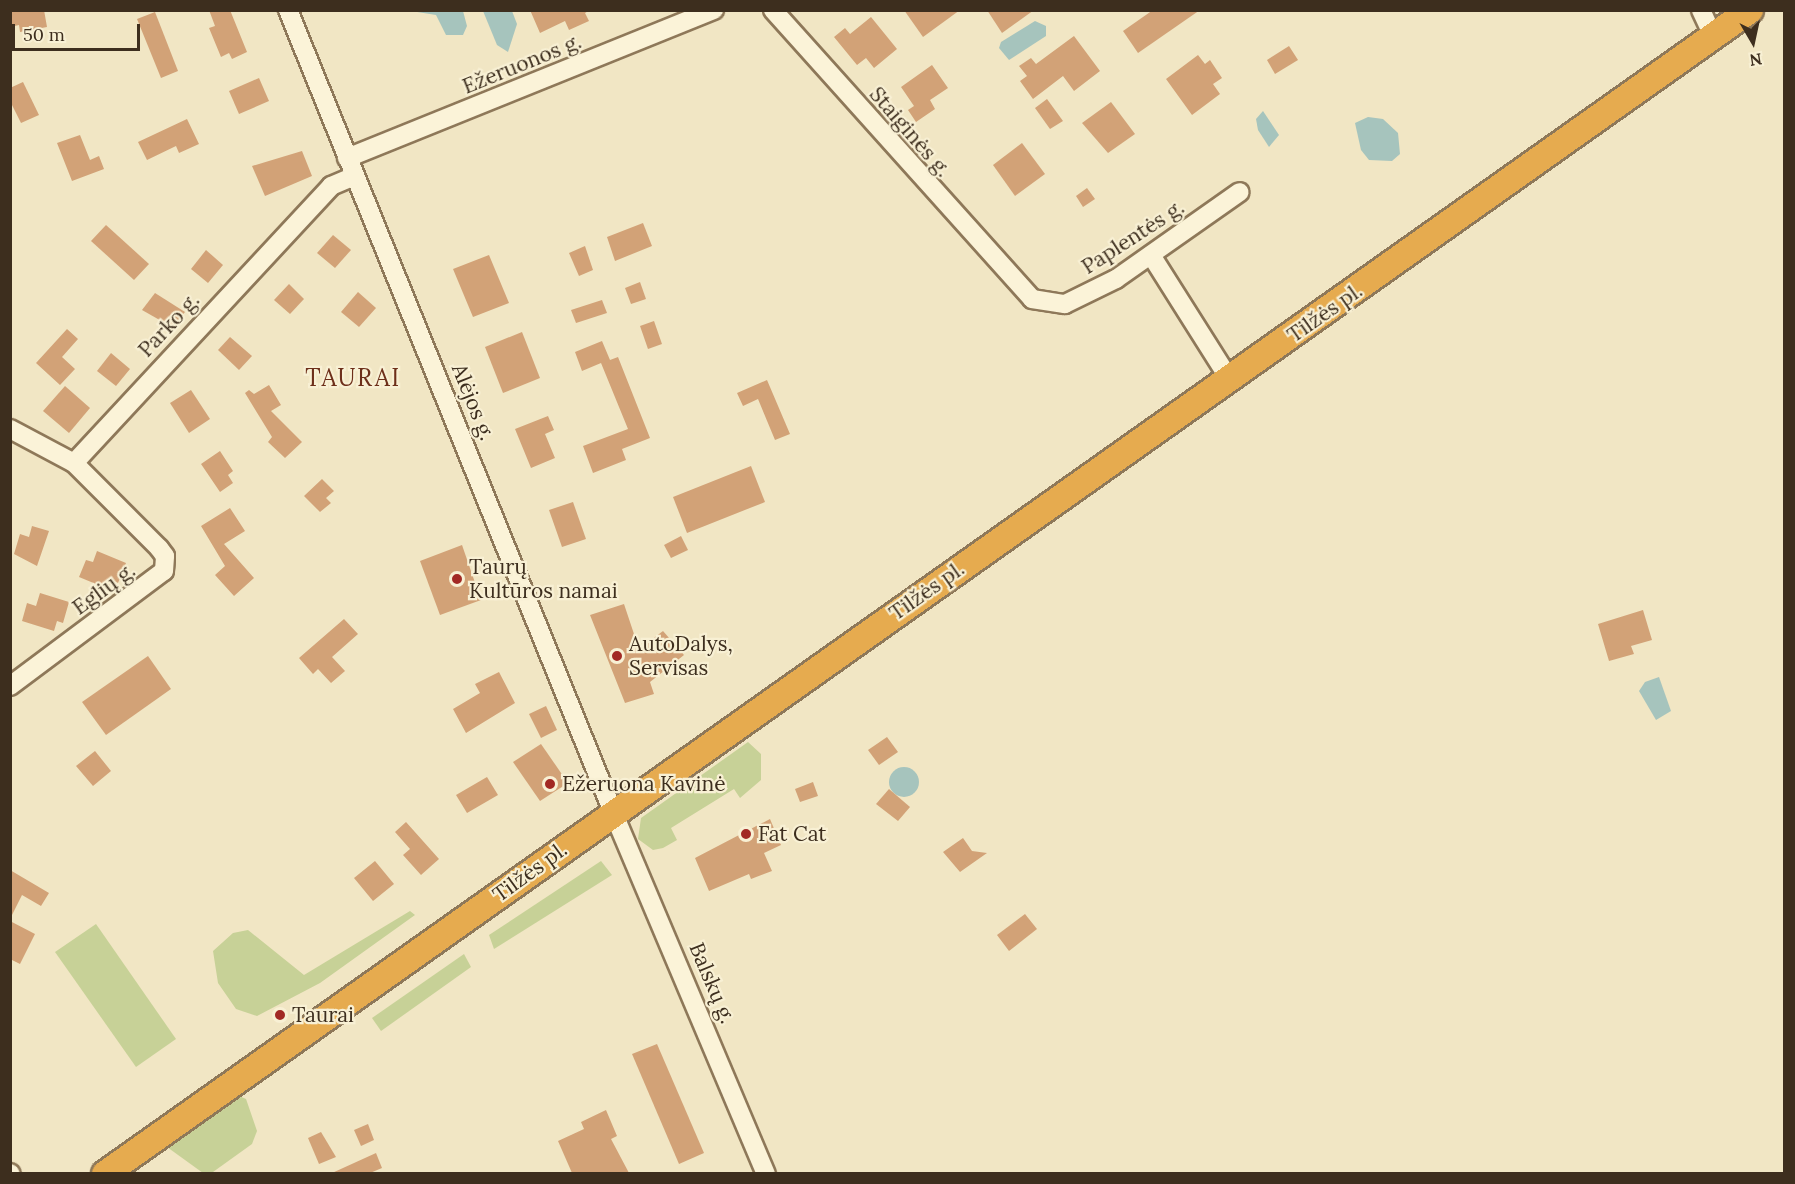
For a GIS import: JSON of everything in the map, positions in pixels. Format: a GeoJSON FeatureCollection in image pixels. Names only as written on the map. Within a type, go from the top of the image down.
{"type":"FeatureCollection","features":[{"type":"Feature","properties":{"kind":"highway","name":"Tilžės pl."},"geometry":{"type":"LineString","coordinates":[[105,1173],[613,812],[1230,380],[1750,10]]}},
{"type":"Feature","properties":{"kind":"street","name":"Alėjos g."},"geometry":{"type":"LineString","coordinates":[[288,10],[613,812]]}},
{"type":"Feature","properties":{"kind":"street","name":"Staiginės g."},"geometry":{"type":"LineString","coordinates":[[773,10],[1014,284]]}},
{"type":"Feature","properties":{"kind":"street"},"geometry":{"type":"LineString","coordinates":[[1701,10],[1713,36]]}},
{"type":"Feature","properties":{"kind":"street","name":"Ežeruonos g."},"geometry":{"type":"LineString","coordinates":[[347,158],[714,11]]}},
{"type":"Feature","properties":{"kind":"street","name":"Parko g."},"geometry":{"type":"LineString","coordinates":[[74,463],[323,194],[354,176]]}},
{"type":"Feature","properties":{"kind":"street","name":"Paplentės g."},"geometry":{"type":"LineString","coordinates":[[1014,284],[1032,299],[1065,304],[1116,279],[1240,192]]}},
{"type":"Feature","properties":{"kind":"street"},"geometry":{"type":"LineString","coordinates":[[1152,255],[1230,380]]}},
{"type":"Feature","properties":{"kind":"street"},"geometry":{"type":"LineString","coordinates":[[10,429],[74,463]]}},
{"type":"Feature","properties":{"kind":"street","name":"Eglių g."},"geometry":{"type":"LineString","coordinates":[[10,686],[164,570],[165,556],[159,548],[74,463]]}},
{"type":"Feature","properties":{"kind":"street","name":"Balskų g."},"geometry":{"type":"LineString","coordinates":[[613,812],[766,1173]]}},
{"type":"Feature","properties":{"kind":"green space"},"geometry":{"type":"Polygon","coordinates":[[[748,742],[761,754],[761,780],[740,798],[734,789],[671,828],[677,840],[663,848],[653,850],[638,839],[641,818],[748,742]]]}},
{"type":"Feature","properties":{"kind":"green space"},"geometry":{"type":"Polygon","coordinates":[[[601,861],[612,875],[494,949],[489,935],[601,861]]]}},
{"type":"Feature","properties":{"kind":"green space"},"geometry":{"type":"Polygon","coordinates":[[[410,911],[415,915],[320,983],[257,1016],[236,1009],[218,983],[213,951],[233,933],[248,930],[304,975],[410,911]]]}},
{"type":"Feature","properties":{"kind":"green space"},"geometry":{"type":"Polygon","coordinates":[[[96,924],[176,1039],[136,1067],[55,952],[96,924]]]}},
{"type":"Feature","properties":{"kind":"green space"},"geometry":{"type":"Polygon","coordinates":[[[464,954],[471,967],[381,1031],[372,1018],[464,954]]]}},
{"type":"Feature","properties":{"kind":"green space"},"geometry":{"type":"Polygon","coordinates":[[[237,1095],[246,1099],[257,1131],[252,1144],[213,1172],[203,1173],[167,1147],[237,1095]]]}},
{"type":"Feature","properties":{"kind":"water"},"geometry":{"type":"Polygon","coordinates":[[[411,11],[463,11],[467,26],[463,35],[446,35],[436,15],[411,11]]]}},
{"type":"Feature","properties":{"kind":"water"},"geometry":{"type":"Polygon","coordinates":[[[483,11],[512,11],[517,24],[508,52],[497,45],[483,11]]]}},
{"type":"Feature","properties":{"kind":"water"},"geometry":{"type":"Polygon","coordinates":[[[1035,21],[1046,26],[1046,36],[1009,60],[999,48],[1001,42],[1035,21]]]}},
{"type":"Feature","properties":{"kind":"water"},"geometry":{"type":"Polygon","coordinates":[[[1263,111],[1279,135],[1269,147],[1258,130],[1256,119],[1263,111]]]}},
{"type":"Feature","properties":{"kind":"water"},"geometry":{"type":"Polygon","coordinates":[[[1368,117],[1383,119],[1398,133],[1400,154],[1392,161],[1369,160],[1361,150],[1355,123],[1368,117]]]}},
{"type":"Feature","properties":{"kind":"water"},"geometry":{"type":"Polygon","coordinates":[[[1659,677],[1671,711],[1656,720],[1639,691],[1645,682],[1659,677]]]}},
{"type":"Feature","properties":{"kind":"water"},"geometry":{"type":"Polygon","coordinates":[[[904,767],[915,771],[919,782],[915,793],[904,797],[893,793],[889,782],[893,771],[904,767]]]}},
{"type":"Feature","properties":{"kind":"building"},"geometry":{"type":"Polygon","coordinates":[[[10,10],[44,10],[47,27],[20,32],[19,25],[10,27],[10,10]]]}},
{"type":"Feature","properties":{"kind":"building"},"geometry":{"type":"Polygon","coordinates":[[[209,10],[230,10],[247,52],[232,59],[229,53],[221,57],[209,28],[215,26],[209,10]]]}},
{"type":"Feature","properties":{"kind":"building"},"geometry":{"type":"Polygon","coordinates":[[[530,10],[590,10],[585,13],[589,21],[569,30],[565,21],[540,33],[530,10]]]}},
{"type":"Feature","properties":{"kind":"building"},"geometry":{"type":"Polygon","coordinates":[[[904,10],[960,10],[923,37],[904,10]]]}},
{"type":"Feature","properties":{"kind":"building"},"geometry":{"type":"Polygon","coordinates":[[[987,10],[1034,10],[1002,33],[987,10]]]}},
{"type":"Feature","properties":{"kind":"building"},"geometry":{"type":"Polygon","coordinates":[[[1153,10],[1200,10],[1138,53],[1123,31],[1153,10]]]}},
{"type":"Feature","properties":{"kind":"building"},"geometry":{"type":"Polygon","coordinates":[[[155,12],[178,71],[161,78],[137,19],[155,12]]]}},
{"type":"Feature","properties":{"kind":"building"},"geometry":{"type":"Polygon","coordinates":[[[871,17],[897,49],[874,68],[866,58],[857,65],[834,37],[845,28],[850,34],[871,17]]]}},
{"type":"Feature","properties":{"kind":"building"},"geometry":{"type":"Polygon","coordinates":[[[1074,36],[1100,71],[1074,91],[1063,76],[1033,99],[1020,81],[1027,76],[1019,66],[1031,58],[1036,64],[1074,36]]]}},
{"type":"Feature","properties":{"kind":"building"},"geometry":{"type":"Polygon","coordinates":[[[1289,46],[1298,60],[1275,74],[1267,60],[1289,46]]]}},
{"type":"Feature","properties":{"kind":"building"},"geometry":{"type":"Polygon","coordinates":[[[1198,55],[1205,64],[1210,60],[1222,78],[1213,84],[1220,94],[1192,115],[1166,79],[1198,55]]]}},
{"type":"Feature","properties":{"kind":"building"},"geometry":{"type":"Polygon","coordinates":[[[932,65],[948,88],[930,100],[935,109],[916,122],[908,110],[914,106],[901,87],[932,65]]]}},
{"type":"Feature","properties":{"kind":"building"},"geometry":{"type":"Polygon","coordinates":[[[259,78],[269,101],[239,114],[229,91],[259,78]]]}},
{"type":"Feature","properties":{"kind":"building"},"geometry":{"type":"Polygon","coordinates":[[[23,82],[39,115],[21,123],[10,101],[10,88],[23,82]]]}},
{"type":"Feature","properties":{"kind":"building"},"geometry":{"type":"Polygon","coordinates":[[[1047,99],[1063,121],[1050,129],[1035,108],[1047,99]]]}},
{"type":"Feature","properties":{"kind":"building"},"geometry":{"type":"Polygon","coordinates":[[[1111,102],[1135,134],[1108,153],[1082,123],[1111,102]]]}},
{"type":"Feature","properties":{"kind":"building"},"geometry":{"type":"Polygon","coordinates":[[[187,119],[199,144],[179,153],[176,146],[147,160],[138,142],[187,119]]]}},
{"type":"Feature","properties":{"kind":"building"},"geometry":{"type":"Polygon","coordinates":[[[80,135],[90,160],[99,156],[104,169],[72,181],[57,143],[80,135]]]}},
{"type":"Feature","properties":{"kind":"building"},"geometry":{"type":"Polygon","coordinates":[[[1022,143],[1045,174],[1015,196],[993,165],[1022,143]]]}},
{"type":"Feature","properties":{"kind":"building"},"geometry":{"type":"Polygon","coordinates":[[[302,151],[312,176],[265,196],[252,166],[302,151]]]}},
{"type":"Feature","properties":{"kind":"building"},"geometry":{"type":"Polygon","coordinates":[[[1087,188],[1095,199],[1083,207],[1076,196],[1087,188]]]}},
{"type":"Feature","properties":{"kind":"building"},"geometry":{"type":"Polygon","coordinates":[[[643,223],[652,246],[615,261],[607,237],[643,223]]]}},
{"type":"Feature","properties":{"kind":"building"},"geometry":{"type":"Polygon","coordinates":[[[106,225],[149,264],[134,280],[91,241],[106,225]]]}},
{"type":"Feature","properties":{"kind":"building"},"geometry":{"type":"Polygon","coordinates":[[[333,235],[351,250],[335,268],[317,253],[333,235]]]}},
{"type":"Feature","properties":{"kind":"building"},"geometry":{"type":"Polygon","coordinates":[[[585,246],[593,270],[579,276],[569,253],[585,246]]]}},
{"type":"Feature","properties":{"kind":"building"},"geometry":{"type":"Polygon","coordinates":[[[206,250],[223,265],[208,283],[191,269],[206,250]]]}},
{"type":"Feature","properties":{"kind":"building"},"geometry":{"type":"Polygon","coordinates":[[[489,255],[509,303],[473,317],[453,269],[489,255]]]}},
{"type":"Feature","properties":{"kind":"building"},"geometry":{"type":"Polygon","coordinates":[[[640,282],[646,299],[631,304],[625,288],[640,282]]]}},
{"type":"Feature","properties":{"kind":"building"},"geometry":{"type":"Polygon","coordinates":[[[289,284],[304,299],[290,314],[274,300],[289,284]]]}},
{"type":"Feature","properties":{"kind":"building"},"geometry":{"type":"Polygon","coordinates":[[[358,292],[376,308],[359,327],[341,312],[358,292]]]}},
{"type":"Feature","properties":{"kind":"building"},"geometry":{"type":"Polygon","coordinates":[[[155,293],[185,312],[172,327],[142,310],[155,293]]]}},
{"type":"Feature","properties":{"kind":"building"},"geometry":{"type":"Polygon","coordinates":[[[602,300],[607,313],[576,323],[571,310],[602,300]]]}},
{"type":"Feature","properties":{"kind":"building"},"geometry":{"type":"Polygon","coordinates":[[[654,321],[662,344],[648,349],[640,326],[654,321]]]}},
{"type":"Feature","properties":{"kind":"building"},"geometry":{"type":"Polygon","coordinates":[[[67,329],[78,339],[62,357],[75,369],[60,385],[36,363],[67,329]]]}},
{"type":"Feature","properties":{"kind":"building"},"geometry":{"type":"Polygon","coordinates":[[[522,332],[540,378],[503,393],[485,347],[522,332]]]}},
{"type":"Feature","properties":{"kind":"building"},"geometry":{"type":"Polygon","coordinates":[[[230,337],[252,356],[239,370],[218,350],[230,337]]]}},
{"type":"Feature","properties":{"kind":"building"},"geometry":{"type":"Polygon","coordinates":[[[602,341],[610,360],[618,357],[650,438],[622,449],[626,460],[593,473],[583,446],[628,429],[601,363],[582,371],[575,352],[602,341]]]}},
{"type":"Feature","properties":{"kind":"building"},"geometry":{"type":"Polygon","coordinates":[[[111,353],[130,369],[116,386],[97,371],[111,353]]]}},
{"type":"Feature","properties":{"kind":"building"},"geometry":{"type":"Polygon","coordinates":[[[767,380],[790,434],[775,440],[758,399],[743,406],[737,393],[767,380]]]}},
{"type":"Feature","properties":{"kind":"building"},"geometry":{"type":"Polygon","coordinates":[[[269,385],[281,405],[271,411],[302,442],[285,458],[268,442],[272,437],[245,393],[249,390],[254,394],[269,385]]]}},
{"type":"Feature","properties":{"kind":"building"},"geometry":{"type":"Polygon","coordinates":[[[65,386],[90,408],[69,433],[43,411],[65,386]]]}},
{"type":"Feature","properties":{"kind":"building"},"geometry":{"type":"Polygon","coordinates":[[[191,390],[210,419],[189,433],[170,403],[191,390]]]}},
{"type":"Feature","properties":{"kind":"building"},"geometry":{"type":"Polygon","coordinates":[[[548,416],[554,430],[545,434],[555,458],[531,468],[515,429],[548,416]]]}},
{"type":"Feature","properties":{"kind":"building"},"geometry":{"type":"Polygon","coordinates":[[[220,451],[233,471],[228,475],[233,483],[220,492],[201,464],[220,451]]]}},
{"type":"Feature","properties":{"kind":"building"},"geometry":{"type":"Polygon","coordinates":[[[751,466],[765,502],[687,533],[673,497],[751,466]]]}},
{"type":"Feature","properties":{"kind":"building"},"geometry":{"type":"Polygon","coordinates":[[[322,479],[334,491],[326,498],[331,503],[320,512],[304,496],[322,479]]]}},
{"type":"Feature","properties":{"kind":"building"},"geometry":{"type":"Polygon","coordinates":[[[573,502],[586,539],[562,547],[549,510],[573,502]]]}},
{"type":"Feature","properties":{"kind":"building"},"geometry":{"type":"Polygon","coordinates":[[[230,508],[245,531],[224,544],[254,578],[234,596],[215,575],[225,566],[201,526],[230,508]]]}},
{"type":"Feature","properties":{"kind":"building"},"geometry":{"type":"Polygon","coordinates":[[[32,526],[49,531],[37,566],[14,554],[20,534],[29,537],[32,526]]]}},
{"type":"Feature","properties":{"kind":"building"},"geometry":{"type":"Polygon","coordinates":[[[681,536],[688,550],[671,558],[664,545],[681,536]]]}},
{"type":"Feature","properties":{"kind":"building"},"geometry":{"type":"Polygon","coordinates":[[[462,545],[481,600],[440,615],[420,561],[462,545]]]}},
{"type":"Feature","properties":{"kind":"building"},"geometry":{"type":"Polygon","coordinates":[[[97,551],[126,563],[118,583],[112,580],[108,589],[79,577],[86,560],[93,562],[97,551]]]}},
{"type":"Feature","properties":{"kind":"building"},"geometry":{"type":"Polygon","coordinates":[[[40,593],[69,602],[63,623],[57,621],[54,631],[22,621],[27,603],[36,606],[40,593]]]}},
{"type":"Feature","properties":{"kind":"building"},"geometry":{"type":"Polygon","coordinates":[[[624,604],[639,649],[663,631],[684,655],[650,682],[654,694],[625,703],[590,615],[624,604]]]}},
{"type":"Feature","properties":{"kind":"building"},"geometry":{"type":"Polygon","coordinates":[[[1643,610],[1652,640],[1631,646],[1634,654],[1609,661],[1598,624],[1643,610]]]}},
{"type":"Feature","properties":{"kind":"building"},"geometry":{"type":"Polygon","coordinates":[[[344,619],[358,634],[332,657],[345,671],[331,683],[318,669],[313,674],[299,658],[344,619]]]}},
{"type":"Feature","properties":{"kind":"building"},"geometry":{"type":"Polygon","coordinates":[[[148,656],[171,689],[106,735],[82,702],[148,656]]]}},
{"type":"Feature","properties":{"kind":"building"},"geometry":{"type":"Polygon","coordinates":[[[499,672],[515,703],[466,733],[453,709],[480,693],[475,684],[499,672]]]}},
{"type":"Feature","properties":{"kind":"building"},"geometry":{"type":"Polygon","coordinates":[[[546,706],[557,730],[541,738],[529,714],[546,706]]]}},
{"type":"Feature","properties":{"kind":"building"},"geometry":{"type":"Polygon","coordinates":[[[887,737],[898,752],[879,765],[868,750],[887,737]]]}},
{"type":"Feature","properties":{"kind":"building"},"geometry":{"type":"Polygon","coordinates":[[[541,744],[568,783],[540,801],[513,762],[541,744]]]}},
{"type":"Feature","properties":{"kind":"building"},"geometry":{"type":"Polygon","coordinates":[[[95,751],[111,771],[93,786],[76,766],[95,751]]]}},
{"type":"Feature","properties":{"kind":"building"},"geometry":{"type":"Polygon","coordinates":[[[487,777],[498,795],[467,813],[456,795],[487,777]]]}},
{"type":"Feature","properties":{"kind":"building"},"geometry":{"type":"Polygon","coordinates":[[[813,782],[818,796],[800,802],[795,789],[813,782]]]}},
{"type":"Feature","properties":{"kind":"building"},"geometry":{"type":"Polygon","coordinates":[[[889,789],[910,807],[898,821],[876,804],[889,789]]]}},
{"type":"Feature","properties":{"kind":"building"},"geometry":{"type":"Polygon","coordinates":[[[770,819],[781,845],[764,853],[772,871],[751,879],[749,874],[709,891],[695,858],[770,819]]]}},
{"type":"Feature","properties":{"kind":"building"},"geometry":{"type":"Polygon","coordinates":[[[406,822],[439,859],[421,875],[403,855],[410,849],[395,832],[406,822]]]}},
{"type":"Feature","properties":{"kind":"building"},"geometry":{"type":"Polygon","coordinates":[[[963,838],[972,851],[987,853],[960,872],[943,852],[963,838]]]}},
{"type":"Feature","properties":{"kind":"building"},"geometry":{"type":"Polygon","coordinates":[[[375,861],[394,884],[373,901],[354,878],[375,861]]]}},
{"type":"Feature","properties":{"kind":"building"},"geometry":{"type":"Polygon","coordinates":[[[10,870],[49,893],[41,906],[22,895],[10,919],[10,870]]]}},
{"type":"Feature","properties":{"kind":"building"},"geometry":{"type":"Polygon","coordinates":[[[1025,914],[1037,929],[1009,951],[997,935],[1025,914]]]}},
{"type":"Feature","properties":{"kind":"building"},"geometry":{"type":"Polygon","coordinates":[[[10,921],[35,934],[20,964],[10,959],[10,921]]]}},
{"type":"Feature","properties":{"kind":"building"},"geometry":{"type":"Polygon","coordinates":[[[657,1044],[704,1153],[679,1164],[632,1054],[657,1044]]]}},
{"type":"Feature","properties":{"kind":"building"},"geometry":{"type":"Polygon","coordinates":[[[606,1110],[617,1136],[611,1139],[629,1173],[572,1173],[558,1141],[584,1129],[581,1122],[606,1110]]]}},
{"type":"Feature","properties":{"kind":"building"},"geometry":{"type":"Polygon","coordinates":[[[368,1124],[374,1140],[361,1146],[354,1130],[368,1124]]]}},
{"type":"Feature","properties":{"kind":"building"},"geometry":{"type":"Polygon","coordinates":[[[321,1132],[336,1157],[319,1164],[308,1138],[321,1132]]]}},
{"type":"Feature","properties":{"kind":"building"},"geometry":{"type":"Polygon","coordinates":[[[376,1153],[382,1168],[370,1173],[332,1173],[376,1153]]]}},
{"type":"Feature","properties":{"kind":"place","name":"Taurų Kultūros namai"},"geometry":{"type":"Point","coordinates":[457,579]}},
{"type":"Feature","properties":{"kind":"place","name":"AutoDalys, Servisas"},"geometry":{"type":"Point","coordinates":[617,656]}},
{"type":"Feature","properties":{"kind":"place","name":"Ežeruona Kavinė"},"geometry":{"type":"Point","coordinates":[550,784]}},
{"type":"Feature","properties":{"kind":"place","name":"Fat Cat"},"geometry":{"type":"Point","coordinates":[746,834]}},
{"type":"Feature","properties":{"kind":"place","name":"Taurai"},"geometry":{"type":"Point","coordinates":[280,1015]}},
{"type":"Feature","properties":{"kind":"district","name":"TAURAI"},"geometry":{"type":"Point","coordinates":[353,378]}}]}
